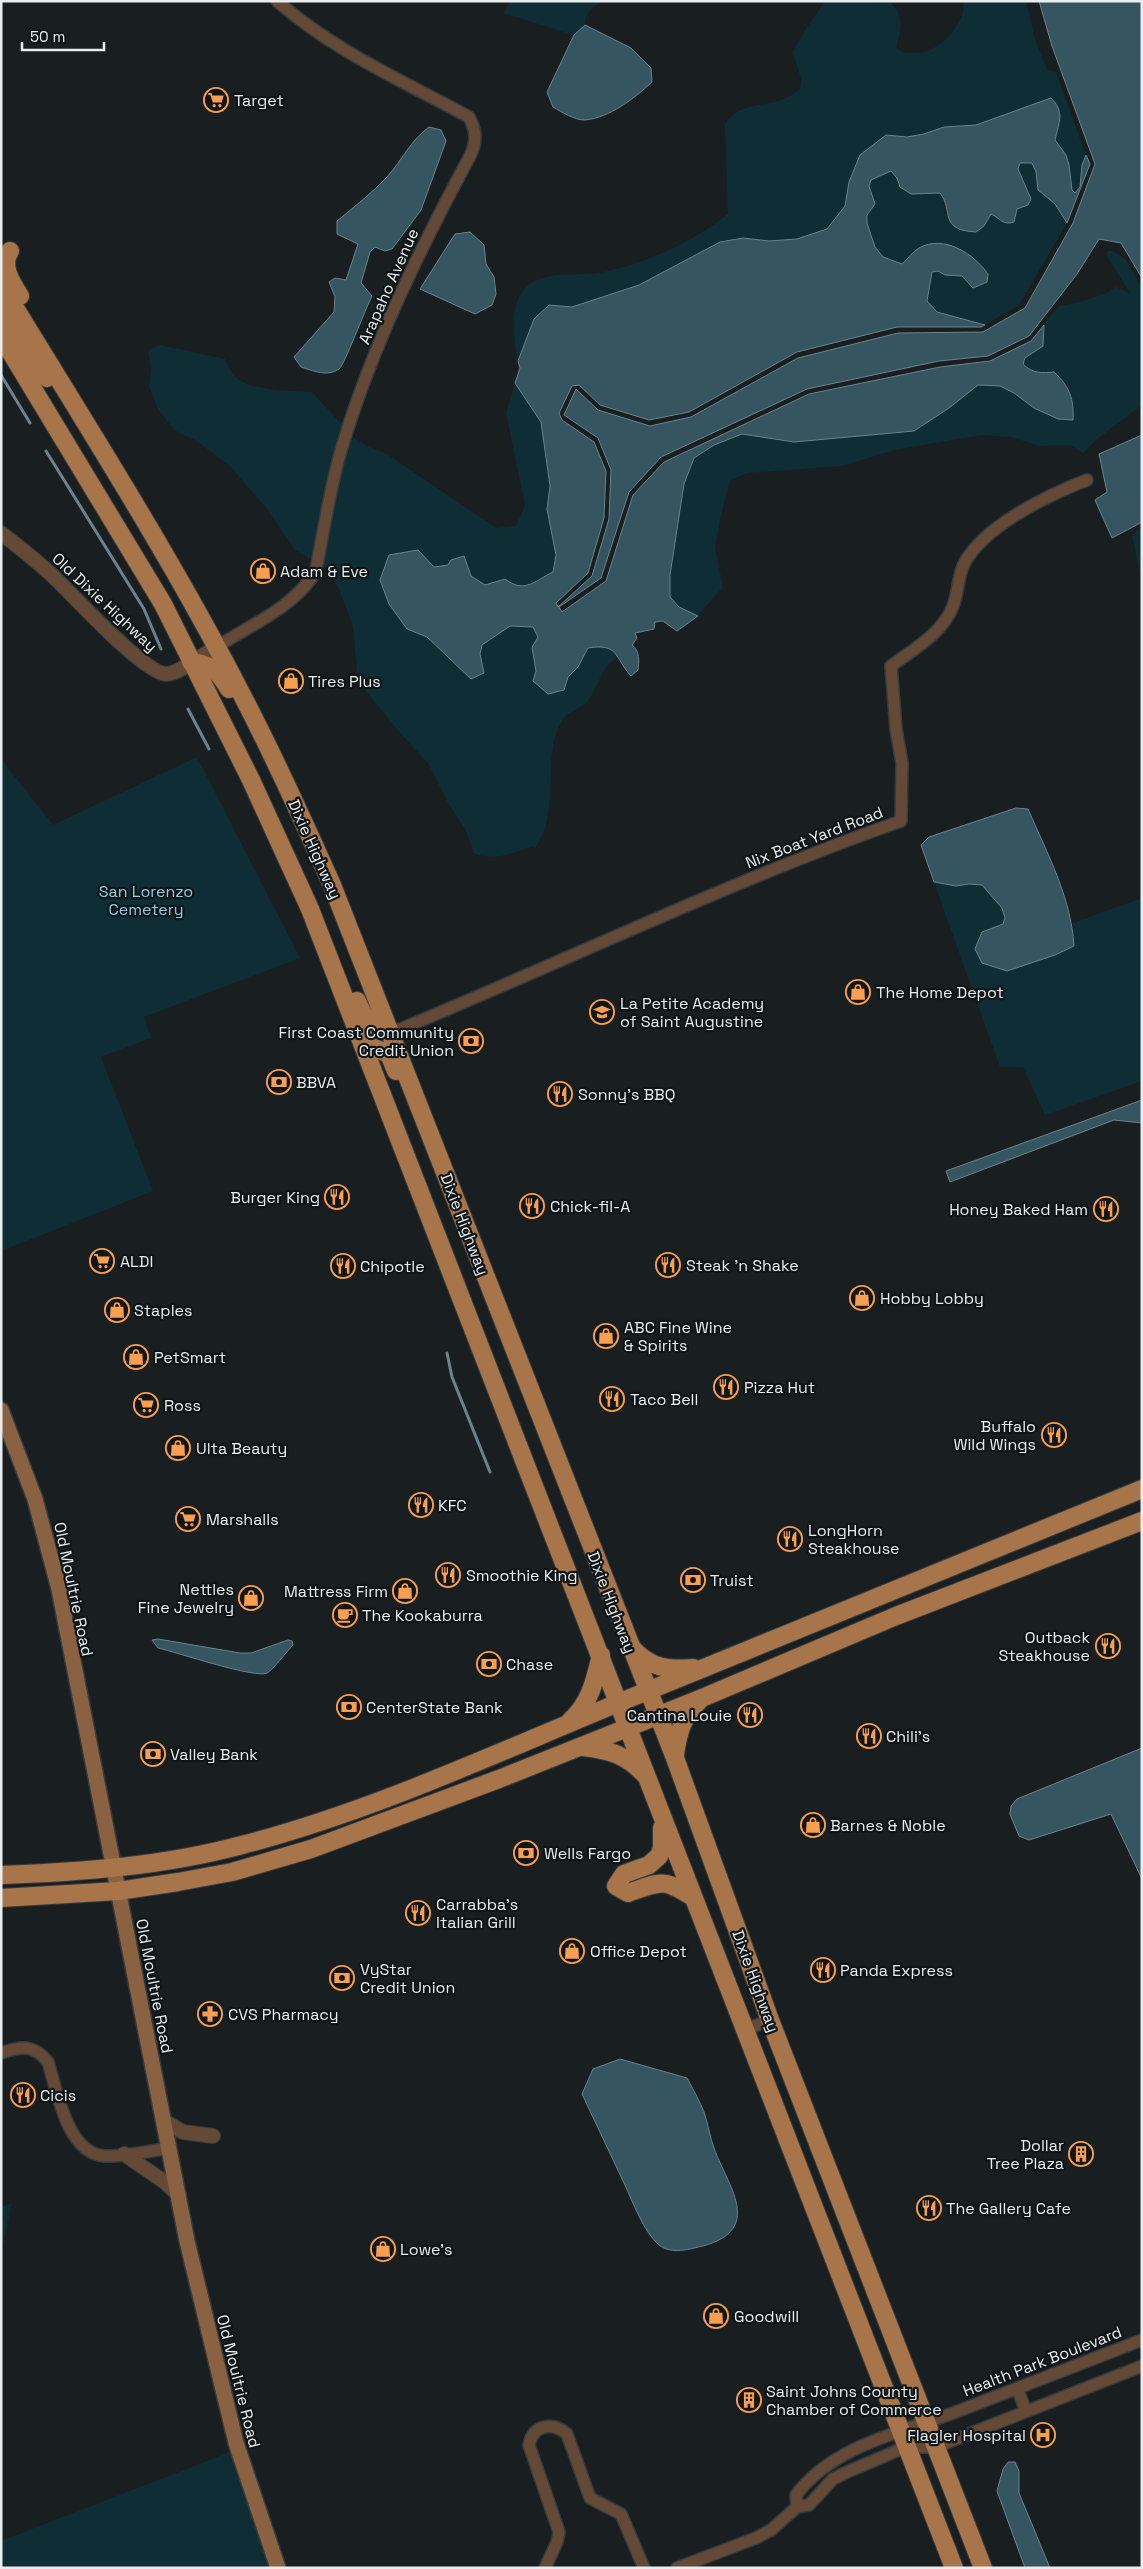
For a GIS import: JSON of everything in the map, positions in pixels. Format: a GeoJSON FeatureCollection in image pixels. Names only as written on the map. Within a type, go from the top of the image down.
{"type":"FeatureCollection","features":[{"type":"Feature","properties":{"kind":"main road"},"geometry":{"type":"LineString","coordinates":[[10,251],[4,262],[4,268],[92,418],[100,448]]}},
{"type":"Feature","properties":{"kind":"main road"},"geometry":{"type":"LineString","coordinates":[[1,285],[100,448]]}},
{"type":"Feature","properties":{"kind":"main road"},"geometry":{"type":"LineString","coordinates":[[1,309],[34,362],[72,403]]}},
{"type":"Feature","properties":{"kind":"main road","name":"Dixie Highway"},"geometry":{"type":"LineString","coordinates":[[1,336],[163,604],[248,773],[298,882],[629,1727],[649,1779],[661,1818],[694,1898],[954,2568]]}},
{"type":"Feature","properties":{"kind":"main road","name":"Dixie Highway"},"geometry":{"type":"LineString","coordinates":[[100,448],[216,647],[304,822],[364,965],[629,1645],[675,1758],[770,2020],[983,2568]]}},
{"type":"Feature","properties":{"kind":"main road"},"geometry":{"type":"LineString","coordinates":[[191,662],[204,663],[216,670],[230,692],[279,788],[344,938],[353,954],[364,965]]}},
{"type":"Feature","properties":{"kind":"main road"},"geometry":{"type":"LineString","coordinates":[[298,882],[319,913],[363,1015],[373,1026],[390,1033]]}},
{"type":"Feature","properties":{"kind":"main road"},"geometry":{"type":"LineString","coordinates":[[374,1073],[372,1047],[378,1039],[390,1033]]}},
{"type":"Feature","properties":{"kind":"main road"},"geometry":{"type":"LineString","coordinates":[[372,1047],[389,1054],[458,1228],[472,1241]]}},
{"type":"Feature","properties":{"kind":"main road","name":"Old Moultrie Road"},"geometry":{"type":"LineString","coordinates":[[1,1410],[35,1499],[51,1557],[179,2195],[216,2369],[236,2443],[278,2568]]}},
{"type":"Feature","properties":{"kind":"main road"},"geometry":{"type":"LineString","coordinates":[[1,1875],[114,1869],[202,1855],[285,1834],[492,1758],[619,1703],[950,1566],[1142,1489]]}},
{"type":"Feature","properties":{"kind":"main road"},"geometry":{"type":"LineString","coordinates":[[1,1898],[118,1891],[232,1872],[311,1849],[580,1747],[896,1616],[1142,1521]]}},
{"type":"Feature","properties":{"kind":"main road"},"geometry":{"type":"LineString","coordinates":[[896,1616],[894,1610],[897,1599],[930,1584],[950,1566]]}},
{"type":"Feature","properties":{"kind":"main road"},"geometry":{"type":"LineString","coordinates":[[629,1645],[650,1664],[664,1669],[708,1667]]}},
{"type":"Feature","properties":{"kind":"main road"},"geometry":{"type":"LineString","coordinates":[[561,1728],[582,1710],[589,1697],[601,1656]]}},
{"type":"Feature","properties":{"kind":"main road"},"geometry":{"type":"LineString","coordinates":[[675,1758],[678,1735],[684,1718],[702,1698]]}},
{"type":"Feature","properties":{"kind":"main road"},"geometry":{"type":"LineString","coordinates":[[580,1747],[607,1750],[622,1755],[636,1765],[649,1779]]}},
{"type":"Feature","properties":{"kind":"main road"},"geometry":{"type":"LineString","coordinates":[[368,1805],[375,1826]]}},
{"type":"Feature","properties":{"kind":"main road"},"geometry":{"type":"LineString","coordinates":[[661,1818],[662,1848],[659,1856],[649,1864],[624,1874],[616,1886],[628,1893],[655,1884],[665,1883],[673,1885],[694,1898]]}},
{"type":"Feature","properties":{"kind":"street","name":"Arapaho Avenue"},"geometry":{"type":"LineString","coordinates":[[216,647],[285,603],[311,580],[316,570],[331,489],[342,448],[373,357],[398,298],[471,154],[476,139],[473,124],[469,117],[344,51],[313,31],[277,1]]}},
{"type":"Feature","properties":{"kind":"street","name":"Nix Boat Yard Road"},"geometry":{"type":"LineString","coordinates":[[390,1033],[514,983],[790,862],[902,821],[902,763],[896,729],[891,666],[946,621],[954,604],[958,582],[965,562],[980,541],[1049,495],[1087,480]]}},
{"type":"Feature","properties":{"kind":"street","name":"Old Dixie Highway"},"geometry":{"type":"LineString","coordinates":[[1,533],[56,579],[144,663],[164,674],[175,672],[216,647]]}},
{"type":"Feature","properties":{"kind":"street"},"geometry":{"type":"LineString","coordinates":[[744,2030],[770,2020]]}},
{"type":"Feature","properties":{"kind":"street"},"geometry":{"type":"LineString","coordinates":[[1,2053],[18,2047],[27,2047],[42,2054],[48,2062],[66,2120],[74,2138],[83,2146],[101,2156],[170,2148]]}},
{"type":"Feature","properties":{"kind":"street"},"geometry":{"type":"LineString","coordinates":[[164,2121],[183,2132],[212,2136]]}},
{"type":"Feature","properties":{"kind":"street"},"geometry":{"type":"LineString","coordinates":[[124,2154],[166,2183],[179,2195]]}},
{"type":"Feature","properties":{"kind":"street","name":"Health Park Boulevard"},"geometry":{"type":"LineString","coordinates":[[903,2439],[926,2423],[1142,2340]]}},
{"type":"Feature","properties":{"kind":"street"},"geometry":{"type":"LineString","coordinates":[[797,2507],[796,2495],[812,2476],[826,2464],[880,2438],[903,2439],[936,2447],[1142,2366]]}},
{"type":"Feature","properties":{"kind":"street"},"geometry":{"type":"LineString","coordinates":[[1017,2388],[1026,2411]]}},
{"type":"Feature","properties":{"kind":"street"},"geometry":{"type":"LineString","coordinates":[[545,2568],[557,2542],[559,2532],[529,2445],[533,2433],[538,2429],[552,2426],[558,2427],[567,2434],[590,2498],[621,2514],[644,2568]]}},
{"type":"Feature","properties":{"kind":"street"},"geometry":{"type":"LineString","coordinates":[[677,2568],[756,2538],[786,2519],[797,2507],[809,2505],[833,2479],[903,2439]]}},
{"type":"Feature","properties":{"kind":"green space"},"geometry":{"type":"Polygon","coordinates":[[[511,1],[605,1],[590,10],[586,16],[585,25],[574,35],[503,13],[511,1]]]}},
{"type":"Feature","properties":{"kind":"green space"},"geometry":{"type":"Polygon","coordinates":[[[825,1],[891,3],[898,14],[901,24],[896,48],[903,53],[927,51],[943,42],[959,23],[962,16],[963,1],[1026,1],[1036,43],[1048,71],[1056,72],[1086,155],[1082,165],[1080,187],[1075,194],[1070,186],[1066,157],[1055,140],[1057,131],[1051,98],[976,125],[944,127],[924,134],[907,137],[886,135],[849,182],[845,206],[827,229],[797,239],[769,241],[743,238],[684,261],[639,285],[572,307],[549,305],[534,319],[518,361],[514,331],[515,310],[522,292],[529,285],[545,277],[604,272],[637,263],[669,250],[699,234],[728,214],[725,124],[740,110],[780,100],[800,89],[801,79],[793,52],[825,1]]]}},
{"type":"Feature","properties":{"kind":"green space"},"geometry":{"type":"Polygon","coordinates":[[[1024,161],[1032,163],[1042,195],[1055,204],[1067,223],[1019,305],[985,325],[937,312],[927,302],[931,272],[938,271],[945,275],[962,276],[968,285],[987,282],[913,252],[902,264],[883,257],[875,247],[869,234],[868,221],[872,209],[869,185],[871,180],[891,171],[897,178],[900,187],[924,195],[940,193],[943,197],[945,214],[984,226],[992,214],[1014,222],[1017,209],[1028,205],[1029,191],[1018,169],[1020,163],[1024,161]]]}},
{"type":"Feature","properties":{"kind":"green space"},"geometry":{"type":"Polygon","coordinates":[[[1108,251],[1114,251],[1126,260],[1142,288],[1142,405],[1097,439],[1083,453],[1071,445],[1039,446],[1011,437],[981,435],[894,450],[842,466],[748,473],[730,480],[720,519],[715,548],[723,587],[698,616],[679,607],[670,597],[670,575],[684,484],[694,458],[714,445],[742,434],[794,442],[914,431],[949,408],[977,385],[1000,386],[1014,393],[1034,408],[1058,419],[1070,389],[1054,372],[1042,373],[1034,371],[1023,364],[1025,358],[1038,348],[1045,323],[1059,306],[1077,303],[1107,293],[1115,287],[1130,293],[1107,256],[1108,251]]]}},
{"type":"Feature","properties":{"kind":"green space"},"geometry":{"type":"Polygon","coordinates":[[[160,345],[225,359],[236,377],[244,383],[253,386],[273,390],[312,392],[343,426],[326,488],[312,560],[295,550],[268,510],[229,465],[195,440],[174,430],[158,409],[149,387],[151,369],[148,350],[160,345]]]}},
{"type":"Feature","properties":{"kind":"green space"},"geometry":{"type":"Polygon","coordinates":[[[515,383],[541,422],[550,486],[547,509],[556,555],[553,572],[535,582],[524,585],[518,585],[505,579],[485,585],[448,565],[434,567],[407,628],[427,637],[471,679],[484,673],[480,654],[482,645],[510,626],[533,627],[538,637],[532,647],[536,671],[533,681],[564,690],[568,677],[578,667],[588,649],[597,647],[609,648],[618,657],[608,666],[588,701],[563,719],[556,733],[551,765],[548,817],[543,833],[535,848],[533,846],[504,856],[489,857],[474,853],[465,829],[447,801],[428,763],[400,733],[358,681],[353,626],[338,587],[327,568],[322,566],[337,492],[352,436],[367,446],[387,454],[496,528],[516,526],[525,505],[506,413],[515,383]]]}},
{"type":"Feature","properties":{"kind":"green space"},"geometry":{"type":"Polygon","coordinates":[[[1142,528],[1142,585],[1132,535],[1142,528]]]}},
{"type":"Feature","properties":{"kind":"green space","name":"San Lorenzo Cemetery"},"geometry":{"type":"Polygon","coordinates":[[[197,757],[300,958],[144,1017],[151,1038],[101,1057],[153,1191],[1,1251],[1,759],[53,825],[197,757]]]}},
{"type":"Feature","properties":{"kind":"green space"},"geometry":{"type":"Polygon","coordinates":[[[934,882],[955,886],[982,885],[1002,908],[1005,918],[1003,924],[982,932],[1007,971],[1055,955],[1073,946],[1073,923],[1142,898],[1142,1081],[1045,1115],[1023,1067],[1000,1067],[934,882]]]}},
{"type":"Feature","properties":{"kind":"green space"},"geometry":{"type":"Polygon","coordinates":[[[12,2203],[1,2252],[1,2207],[12,2203]]]}},
{"type":"Feature","properties":{"kind":"green space"},"geometry":{"type":"Polygon","coordinates":[[[233,2451],[272,2568],[1,2568],[1,2541],[233,2451]]]}},
{"type":"Feature","properties":{"kind":"shaded area"},"geometry":{"type":"Polygon","coordinates":[[[1039,1],[1142,1],[1142,278],[1121,243],[1099,239],[1077,274],[1029,336],[988,356],[939,361],[807,389],[661,457],[629,492],[601,578],[559,607],[562,612],[606,581],[633,495],[664,462],[809,394],[940,367],[990,361],[1031,341],[1044,325],[1043,346],[1025,358],[1023,364],[1034,371],[1042,373],[1054,372],[1064,383],[1072,400],[1073,420],[1058,419],[1034,408],[1014,393],[1000,386],[978,385],[949,408],[914,431],[794,442],[742,434],[714,445],[694,458],[684,484],[670,575],[670,597],[679,607],[698,616],[677,631],[663,621],[655,622],[654,629],[635,633],[637,638],[632,645],[638,653],[639,660],[638,670],[631,676],[611,650],[598,647],[588,648],[578,667],[568,677],[564,690],[548,694],[533,681],[536,671],[532,647],[538,637],[533,627],[510,626],[482,645],[480,654],[484,673],[471,679],[427,637],[407,629],[389,604],[380,580],[389,555],[418,550],[434,567],[448,565],[451,560],[464,556],[471,576],[485,585],[505,579],[518,586],[524,586],[553,572],[556,555],[547,509],[550,486],[541,422],[515,383],[520,368],[518,361],[534,319],[549,305],[572,307],[639,285],[720,242],[743,238],[769,241],[797,239],[827,229],[845,206],[849,182],[860,155],[886,135],[907,137],[924,134],[944,127],[976,125],[1051,98],[1058,108],[1060,117],[1055,140],[1066,155],[1072,190],[1075,193],[1080,187],[1082,165],[1086,155],[1090,164],[1067,223],[1055,204],[1038,190],[1036,172],[1032,163],[1020,163],[1018,169],[1031,199],[1028,205],[1017,209],[1014,222],[1010,223],[1004,222],[991,214],[984,226],[976,232],[956,228],[952,224],[940,193],[911,194],[900,187],[897,178],[891,171],[871,180],[869,186],[875,204],[867,215],[867,223],[875,247],[883,257],[902,264],[919,248],[938,243],[958,248],[967,253],[988,274],[987,282],[973,288],[962,276],[945,275],[938,271],[932,272],[927,301],[937,312],[985,325],[981,327],[897,327],[797,352],[689,412],[649,420],[600,405],[579,385],[572,386],[559,413],[562,420],[594,442],[606,471],[604,518],[588,573],[556,603],[558,607],[592,576],[609,519],[611,470],[598,438],[564,415],[576,389],[598,410],[650,426],[691,417],[798,358],[898,333],[983,332],[1025,308],[1073,223],[1095,164],[1052,46],[1039,1]]]}},
{"type":"Feature","properties":{"kind":"shaded area"},"geometry":{"type":"Polygon","coordinates":[[[585,25],[631,48],[651,68],[652,82],[630,101],[612,111],[594,118],[581,120],[553,107],[547,92],[574,35],[585,25]]]}},
{"type":"Feature","properties":{"kind":"shaded area"},"geometry":{"type":"Polygon","coordinates":[[[429,127],[441,130],[446,141],[421,210],[392,249],[385,251],[375,247],[370,252],[361,283],[372,296],[342,365],[339,369],[330,373],[315,372],[301,367],[294,357],[334,312],[335,297],[329,282],[335,278],[346,280],[358,244],[337,234],[337,221],[381,183],[417,138],[429,127]]]}},
{"type":"Feature","properties":{"kind":"shaded area"},"geometry":{"type":"Polygon","coordinates":[[[470,232],[484,245],[486,264],[494,277],[496,294],[492,305],[475,314],[420,289],[455,234],[470,232]]]}},
{"type":"Feature","properties":{"kind":"shaded area"},"geometry":{"type":"Polygon","coordinates":[[[1142,435],[1142,522],[1112,538],[1095,500],[1107,492],[1099,454],[1142,435]]]}},
{"type":"Feature","properties":{"kind":"shaded area"},"geometry":{"type":"Polygon","coordinates":[[[1016,808],[1028,809],[1050,859],[1068,910],[1074,946],[1055,955],[1007,971],[982,963],[975,949],[982,932],[1003,924],[1005,918],[1002,908],[982,885],[956,886],[934,882],[921,845],[929,837],[1016,808]]]}},
{"type":"Feature","properties":{"kind":"shaded area"},"geometry":{"type":"Polygon","coordinates":[[[1142,1100],[1142,1123],[1114,1120],[950,1182],[946,1171],[1142,1100]]]}},
{"type":"Feature","properties":{"kind":"shaded area"},"geometry":{"type":"Polygon","coordinates":[[[158,1639],[240,1653],[251,1653],[288,1640],[292,1641],[293,1645],[267,1673],[260,1674],[232,1669],[158,1648],[152,1640],[158,1639]]]}},
{"type":"Feature","properties":{"kind":"shaded area"},"geometry":{"type":"Polygon","coordinates":[[[1142,1748],[1142,1879],[1111,1814],[1029,1840],[1019,1836],[1010,1814],[1011,1806],[1017,1799],[1142,1748]]]}},
{"type":"Feature","properties":{"kind":"shaded area"},"geometry":{"type":"Polygon","coordinates":[[[620,2059],[687,2078],[704,2112],[714,2148],[737,2204],[737,2217],[733,2229],[722,2238],[692,2249],[669,2250],[659,2245],[653,2239],[643,2224],[582,2094],[593,2069],[620,2059]]]}},
{"type":"Feature","properties":{"kind":"shaded area"},"geometry":{"type":"Polygon","coordinates":[[[1008,2462],[1015,2462],[1019,2471],[1019,2493],[1050,2568],[1025,2568],[997,2491],[1003,2469],[1008,2462]]]}},
{"type":"Feature","properties":{"kind":"waterway"},"geometry":{"type":"LineString","coordinates":[[1,375],[30,423]]}},
{"type":"Feature","properties":{"kind":"waterway"},"geometry":{"type":"LineString","coordinates":[[46,451],[144,609],[161,649]]}},
{"type":"Feature","properties":{"kind":"waterway"},"geometry":{"type":"LineString","coordinates":[[188,709],[209,749]]}},
{"type":"Feature","properties":{"kind":"waterway"},"geometry":{"type":"LineString","coordinates":[[447,1353],[452,1377],[490,1472]]}},
{"type":"Feature","properties":{"kind":"place","name":"Target"},"geometry":{"type":"Point","coordinates":[216,100]}},
{"type":"Feature","properties":{"kind":"place","name":"Adam & Eve"},"geometry":{"type":"Point","coordinates":[263,571]}},
{"type":"Feature","properties":{"kind":"place","name":"Tires Plus"},"geometry":{"type":"Point","coordinates":[291,681]}},
{"type":"Feature","properties":{"kind":"place","name":"The Home Depot"},"geometry":{"type":"Point","coordinates":[858,992]}},
{"type":"Feature","properties":{"kind":"place","name":"La Petite Academy of Saint Augustine"},"geometry":{"type":"Point","coordinates":[602,1012]}},
{"type":"Feature","properties":{"kind":"place","name":"First Coast Community Credit Union"},"geometry":{"type":"Point","coordinates":[471,1041]}},
{"type":"Feature","properties":{"kind":"place","name":"BBVA"},"geometry":{"type":"Point","coordinates":[279,1082]}},
{"type":"Feature","properties":{"kind":"place","name":"Sonny's BBQ"},"geometry":{"type":"Point","coordinates":[560,1094]}},
{"type":"Feature","properties":{"kind":"place","name":"Burger King"},"geometry":{"type":"Point","coordinates":[337,1197]}},
{"type":"Feature","properties":{"kind":"place","name":"Chick-fil-A"},"geometry":{"type":"Point","coordinates":[532,1206]}},
{"type":"Feature","properties":{"kind":"place","name":"Honey Baked Ham"},"geometry":{"type":"Point","coordinates":[1106,1209]}},
{"type":"Feature","properties":{"kind":"place","name":"ALDI"},"geometry":{"type":"Point","coordinates":[102,1261]}},
{"type":"Feature","properties":{"kind":"place","name":"Steak 'n Shake"},"geometry":{"type":"Point","coordinates":[668,1265]}},
{"type":"Feature","properties":{"kind":"place","name":"Chipotle"},"geometry":{"type":"Point","coordinates":[343,1266]}},
{"type":"Feature","properties":{"kind":"place","name":"Hobby Lobby"},"geometry":{"type":"Point","coordinates":[862,1298]}},
{"type":"Feature","properties":{"kind":"place","name":"Staples"},"geometry":{"type":"Point","coordinates":[117,1310]}},
{"type":"Feature","properties":{"kind":"place","name":"ABC Fine Wine & Spirits"},"geometry":{"type":"Point","coordinates":[606,1336]}},
{"type":"Feature","properties":{"kind":"place","name":"PetSmart"},"geometry":{"type":"Point","coordinates":[136,1357]}},
{"type":"Feature","properties":{"kind":"place","name":"Pizza Hut"},"geometry":{"type":"Point","coordinates":[726,1387]}},
{"type":"Feature","properties":{"kind":"place","name":"Taco Bell"},"geometry":{"type":"Point","coordinates":[612,1399]}},
{"type":"Feature","properties":{"kind":"place","name":"Ross"},"geometry":{"type":"Point","coordinates":[146,1405]}},
{"type":"Feature","properties":{"kind":"place","name":"Buffalo Wild Wings"},"geometry":{"type":"Point","coordinates":[1054,1435]}},
{"type":"Feature","properties":{"kind":"place","name":"Ulta Beauty"},"geometry":{"type":"Point","coordinates":[178,1448]}},
{"type":"Feature","properties":{"kind":"place","name":"KFC"},"geometry":{"type":"Point","coordinates":[421,1505]}},
{"type":"Feature","properties":{"kind":"place","name":"Marshalls"},"geometry":{"type":"Point","coordinates":[188,1519]}},
{"type":"Feature","properties":{"kind":"place","name":"LongHorn Steakhouse"},"geometry":{"type":"Point","coordinates":[790,1539]}},
{"type":"Feature","properties":{"kind":"place","name":"Smoothie King"},"geometry":{"type":"Point","coordinates":[448,1575]}},
{"type":"Feature","properties":{"kind":"place","name":"Truist"},"geometry":{"type":"Point","coordinates":[693,1580]}},
{"type":"Feature","properties":{"kind":"place","name":"Mattress Firm"},"geometry":{"type":"Point","coordinates":[405,1591]}},
{"type":"Feature","properties":{"kind":"place","name":"Nettles Fine Jewelry"},"geometry":{"type":"Point","coordinates":[251,1598]}},
{"type":"Feature","properties":{"kind":"place","name":"The Kookaburra"},"geometry":{"type":"Point","coordinates":[345,1615]}},
{"type":"Feature","properties":{"kind":"place","name":"Outback Steakhouse"},"geometry":{"type":"Point","coordinates":[1108,1646]}},
{"type":"Feature","properties":{"kind":"place","name":"Chase"},"geometry":{"type":"Point","coordinates":[489,1664]}},
{"type":"Feature","properties":{"kind":"place","name":"CenterState Bank"},"geometry":{"type":"Point","coordinates":[349,1707]}},
{"type":"Feature","properties":{"kind":"place","name":"Cantina Louie"},"geometry":{"type":"Point","coordinates":[750,1715]}},
{"type":"Feature","properties":{"kind":"place","name":"Chili's"},"geometry":{"type":"Point","coordinates":[869,1736]}},
{"type":"Feature","properties":{"kind":"place","name":"Valley Bank"},"geometry":{"type":"Point","coordinates":[153,1754]}},
{"type":"Feature","properties":{"kind":"place","name":"Barnes & Noble"},"geometry":{"type":"Point","coordinates":[813,1825]}},
{"type":"Feature","properties":{"kind":"place","name":"Wells Fargo"},"geometry":{"type":"Point","coordinates":[526,1853]}},
{"type":"Feature","properties":{"kind":"place","name":"Carrabba's Italian Grill"},"geometry":{"type":"Point","coordinates":[418,1913]}},
{"type":"Feature","properties":{"kind":"place","name":"Office Depot"},"geometry":{"type":"Point","coordinates":[572,1951]}},
{"type":"Feature","properties":{"kind":"place","name":"Panda Express"},"geometry":{"type":"Point","coordinates":[823,1970]}},
{"type":"Feature","properties":{"kind":"place","name":"VyStar Credit Union"},"geometry":{"type":"Point","coordinates":[342,1978]}},
{"type":"Feature","properties":{"kind":"place","name":"CVS Pharmacy"},"geometry":{"type":"Point","coordinates":[210,2014]}},
{"type":"Feature","properties":{"kind":"place","name":"Cicis"},"geometry":{"type":"Point","coordinates":[23,2095]}},
{"type":"Feature","properties":{"kind":"place","name":"Dollar Tree Plaza"},"geometry":{"type":"Point","coordinates":[1081,2154]}},
{"type":"Feature","properties":{"kind":"place","name":"The Gallery Cafe"},"geometry":{"type":"Point","coordinates":[929,2208]}},
{"type":"Feature","properties":{"kind":"place","name":"Lowe's"},"geometry":{"type":"Point","coordinates":[383,2249]}},
{"type":"Feature","properties":{"kind":"place","name":"Goodwill"},"geometry":{"type":"Point","coordinates":[716,2316]}},
{"type":"Feature","properties":{"kind":"place","name":"Saint Johns County Chamber of Commerce"},"geometry":{"type":"Point","coordinates":[749,2400]}},
{"type":"Feature","properties":{"kind":"place","name":"Flagler Hospital"},"geometry":{"type":"Point","coordinates":[1043,2435]}}]}
